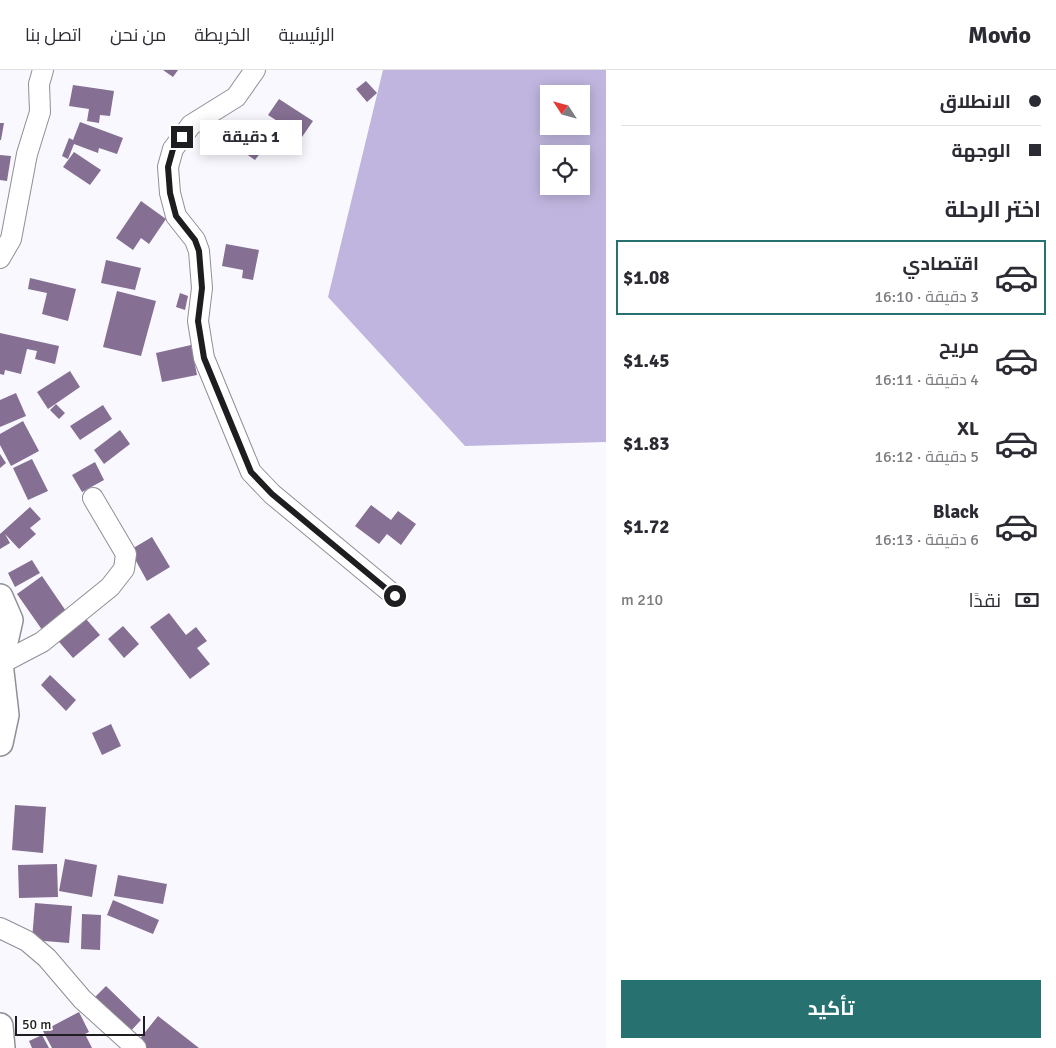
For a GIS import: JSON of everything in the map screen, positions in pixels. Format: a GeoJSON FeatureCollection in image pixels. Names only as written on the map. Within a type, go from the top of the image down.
{"type":"FeatureCollection","features":[{"type":"Feature","properties":{"kind":"street"},"geometry":{"type":"LineString","coordinates":[[0,258],[11,239],[28,154],[40,112],[39,84],[43,70]]}},
{"type":"Feature","properties":{"kind":"street"},"geometry":{"type":"LineString","coordinates":[[255,70],[236,98],[191,125],[173,149],[168,167],[170,193],[176,216],[195,240],[199,251],[202,288],[198,321],[204,358],[251,472],[272,494],[395,596]]}},
{"type":"Feature","properties":{"kind":"street"},"geometry":{"type":"LineString","coordinates":[[0,664],[42,642],[110,587],[124,569],[126,554],[93,498]]}},
{"type":"Feature","properties":{"kind":"street"},"geometry":{"type":"LineString","coordinates":[[0,598],[10,620],[0,664],[6,715],[0,743]]}},
{"type":"Feature","properties":{"kind":"street"},"geometry":{"type":"LineString","coordinates":[[0,928],[26,941],[47,958],[82,999],[136,1048]]}},
{"type":"Feature","properties":{"kind":"street"},"geometry":{"type":"LineString","coordinates":[[0,1026],[2,1048]]}},
{"type":"Feature","properties":{"kind":"shaded area"},"geometry":{"type":"Polygon","coordinates":[[[383,70],[606,70],[606,442],[465,446],[328,297],[383,70]]]}},
{"type":"Feature","properties":{"kind":"building"},"geometry":{"type":"Polygon","coordinates":[[[163,70],[178,70],[173,77],[163,70]]]}},
{"type":"Feature","properties":{"kind":"building"},"geometry":{"type":"Polygon","coordinates":[[[366,81],[377,93],[367,102],[356,89],[366,81]]]}},
{"type":"Feature","properties":{"kind":"building"},"geometry":{"type":"Polygon","coordinates":[[[73,85],[114,91],[110,116],[100,115],[99,123],[87,121],[89,109],[69,106],[73,85]]]}},
{"type":"Feature","properties":{"kind":"building"},"geometry":{"type":"Polygon","coordinates":[[[279,99],[313,121],[302,137],[268,115],[279,99]]]}},
{"type":"Feature","properties":{"kind":"building"},"geometry":{"type":"Polygon","coordinates":[[[80,122],[123,138],[117,154],[99,148],[98,153],[74,144],[68,159],[62,156],[69,138],[73,140],[80,122]]]}},
{"type":"Feature","properties":{"kind":"building"},"geometry":{"type":"Polygon","coordinates":[[[0,123],[4,123],[1,140],[0,140],[0,123]]]}},
{"type":"Feature","properties":{"kind":"building"},"geometry":{"type":"Polygon","coordinates":[[[268,128],[290,144],[282,155],[267,144],[255,160],[239,149],[246,139],[256,146],[268,128]]]}},
{"type":"Feature","properties":{"kind":"building"},"geometry":{"type":"Polygon","coordinates":[[[74,152],[101,170],[90,185],[63,167],[74,152]]]}},
{"type":"Feature","properties":{"kind":"building"},"geometry":{"type":"Polygon","coordinates":[[[0,155],[11,156],[7,181],[0,180],[0,155]]]}},
{"type":"Feature","properties":{"kind":"building"},"geometry":{"type":"Polygon","coordinates":[[[141,201],[166,219],[149,244],[141,238],[133,250],[116,238],[141,201]]]}},
{"type":"Feature","properties":{"kind":"building"},"geometry":{"type":"Polygon","coordinates":[[[226,244],[259,250],[253,280],[242,278],[243,270],[222,266],[226,244]]]}},
{"type":"Feature","properties":{"kind":"building"},"geometry":{"type":"Polygon","coordinates":[[[106,260],[141,268],[135,290],[101,283],[106,260]]]}},
{"type":"Feature","properties":{"kind":"building"},"geometry":{"type":"Polygon","coordinates":[[[30,278],[76,289],[68,321],[42,314],[47,293],[28,289],[30,278]]]}},
{"type":"Feature","properties":{"kind":"building"},"geometry":{"type":"Polygon","coordinates":[[[117,291],[156,301],[141,356],[103,347],[117,291]]]}},
{"type":"Feature","properties":{"kind":"building"},"geometry":{"type":"Polygon","coordinates":[[[180,293],[188,296],[185,310],[176,307],[180,293]]]}},
{"type":"Feature","properties":{"kind":"building"},"geometry":{"type":"Polygon","coordinates":[[[0,333],[59,346],[55,364],[35,359],[37,351],[27,349],[21,374],[5,370],[4,375],[0,374],[0,333]]]}},
{"type":"Feature","properties":{"kind":"building"},"geometry":{"type":"Polygon","coordinates":[[[191,345],[197,375],[162,382],[156,353],[191,345]]]}},
{"type":"Feature","properties":{"kind":"building"},"geometry":{"type":"Polygon","coordinates":[[[70,371],[80,387],[48,409],[37,392],[70,371]]]}},
{"type":"Feature","properties":{"kind":"building"},"geometry":{"type":"Polygon","coordinates":[[[16,393],[26,416],[0,427],[0,400],[16,393]]]}},
{"type":"Feature","properties":{"kind":"building"},"geometry":{"type":"Polygon","coordinates":[[[56,404],[65,413],[59,419],[50,410],[56,404]]]}},
{"type":"Feature","properties":{"kind":"building"},"geometry":{"type":"Polygon","coordinates":[[[103,405],[112,419],[80,440],[70,426],[103,405]]]}},
{"type":"Feature","properties":{"kind":"building"},"geometry":{"type":"Polygon","coordinates":[[[23,421],[39,451],[11,466],[0,445],[0,434],[23,421]]]}},
{"type":"Feature","properties":{"kind":"building"},"geometry":{"type":"Polygon","coordinates":[[[120,430],[130,444],[104,464],[94,450],[120,430]]]}},
{"type":"Feature","properties":{"kind":"building"},"geometry":{"type":"Polygon","coordinates":[[[0,454],[6,463],[0,468],[0,454]]]}},
{"type":"Feature","properties":{"kind":"building"},"geometry":{"type":"Polygon","coordinates":[[[32,459],[48,491],[28,500],[13,468],[32,459]]]}},
{"type":"Feature","properties":{"kind":"building"},"geometry":{"type":"Polygon","coordinates":[[[95,462],[104,480],[82,492],[72,475],[95,462]]]}},
{"type":"Feature","properties":{"kind":"building"},"geometry":{"type":"Polygon","coordinates":[[[371,505],[391,520],[398,511],[416,524],[401,545],[387,534],[379,544],[355,526],[371,505]]]}},
{"type":"Feature","properties":{"kind":"building"},"geometry":{"type":"Polygon","coordinates":[[[30,507],[41,519],[30,528],[36,534],[19,549],[5,534],[10,543],[0,549],[0,534],[30,507]]]}},
{"type":"Feature","properties":{"kind":"building"},"geometry":{"type":"Polygon","coordinates":[[[152,537],[170,567],[147,581],[130,550],[152,537]]]}},
{"type":"Feature","properties":{"kind":"building"},"geometry":{"type":"Polygon","coordinates":[[[32,560],[40,573],[15,587],[8,573],[32,560]]]}},
{"type":"Feature","properties":{"kind":"building"},"geometry":{"type":"Polygon","coordinates":[[[42,576],[70,617],[45,634],[17,594],[42,576]]]}},
{"type":"Feature","properties":{"kind":"building"},"geometry":{"type":"Polygon","coordinates":[[[80,612],[100,635],[73,658],[54,636],[80,612]]]}},
{"type":"Feature","properties":{"kind":"building"},"geometry":{"type":"Polygon","coordinates":[[[169,613],[186,635],[196,627],[207,641],[197,648],[210,664],[190,679],[150,627],[169,613]]]}},
{"type":"Feature","properties":{"kind":"building"},"geometry":{"type":"Polygon","coordinates":[[[123,626],[139,644],[124,658],[108,639],[123,626]]]}},
{"type":"Feature","properties":{"kind":"building"},"geometry":{"type":"Polygon","coordinates":[[[50,675],[76,700],[66,711],[41,685],[50,675]]]}},
{"type":"Feature","properties":{"kind":"building"},"geometry":{"type":"Polygon","coordinates":[[[111,724],[121,746],[102,755],[92,733],[111,724]]]}},
{"type":"Feature","properties":{"kind":"building"},"geometry":{"type":"Polygon","coordinates":[[[15,805],[46,807],[43,853],[12,850],[15,805]]]}},
{"type":"Feature","properties":{"kind":"building"},"geometry":{"type":"Polygon","coordinates":[[[65,859],[97,865],[92,897],[59,891],[65,859]]]}},
{"type":"Feature","properties":{"kind":"building"},"geometry":{"type":"Polygon","coordinates":[[[57,864],[58,897],[19,898],[18,865],[57,864]]]}},
{"type":"Feature","properties":{"kind":"building"},"geometry":{"type":"Polygon","coordinates":[[[118,875],[167,884],[163,904],[114,896],[118,875]]]}},
{"type":"Feature","properties":{"kind":"building"},"geometry":{"type":"Polygon","coordinates":[[[113,900],[159,920],[153,934],[107,915],[113,900]]]}},
{"type":"Feature","properties":{"kind":"building"},"geometry":{"type":"Polygon","coordinates":[[[35,903],[72,906],[69,943],[32,940],[35,903]]]}},
{"type":"Feature","properties":{"kind":"building"},"geometry":{"type":"Polygon","coordinates":[[[82,914],[101,915],[100,950],[81,949],[82,914]]]}},
{"type":"Feature","properties":{"kind":"building"},"geometry":{"type":"Polygon","coordinates":[[[106,986],[141,1020],[128,1034],[92,1000],[106,986]]]}},
{"type":"Feature","properties":{"kind":"building"},"geometry":{"type":"Polygon","coordinates":[[[79,1012],[89,1032],[85,1034],[92,1048],[52,1048],[43,1031],[79,1012]]]}},
{"type":"Feature","properties":{"kind":"building"},"geometry":{"type":"Polygon","coordinates":[[[158,1016],[199,1048],[146,1048],[138,1041],[158,1016]]]}},
{"type":"Feature","properties":{"kind":"building"},"geometry":{"type":"Polygon","coordinates":[[[42,1035],[49,1048],[32,1048],[29,1041],[42,1035]]]}},
{"type":"Feature","properties":{"kind":"route"},"geometry":{"type":"LineString","coordinates":[[182,137],[173,149],[168,167],[170,193],[176,216],[195,240],[199,251],[202,288],[198,321],[204,358],[251,472],[272,494],[395,596]]}}]}
